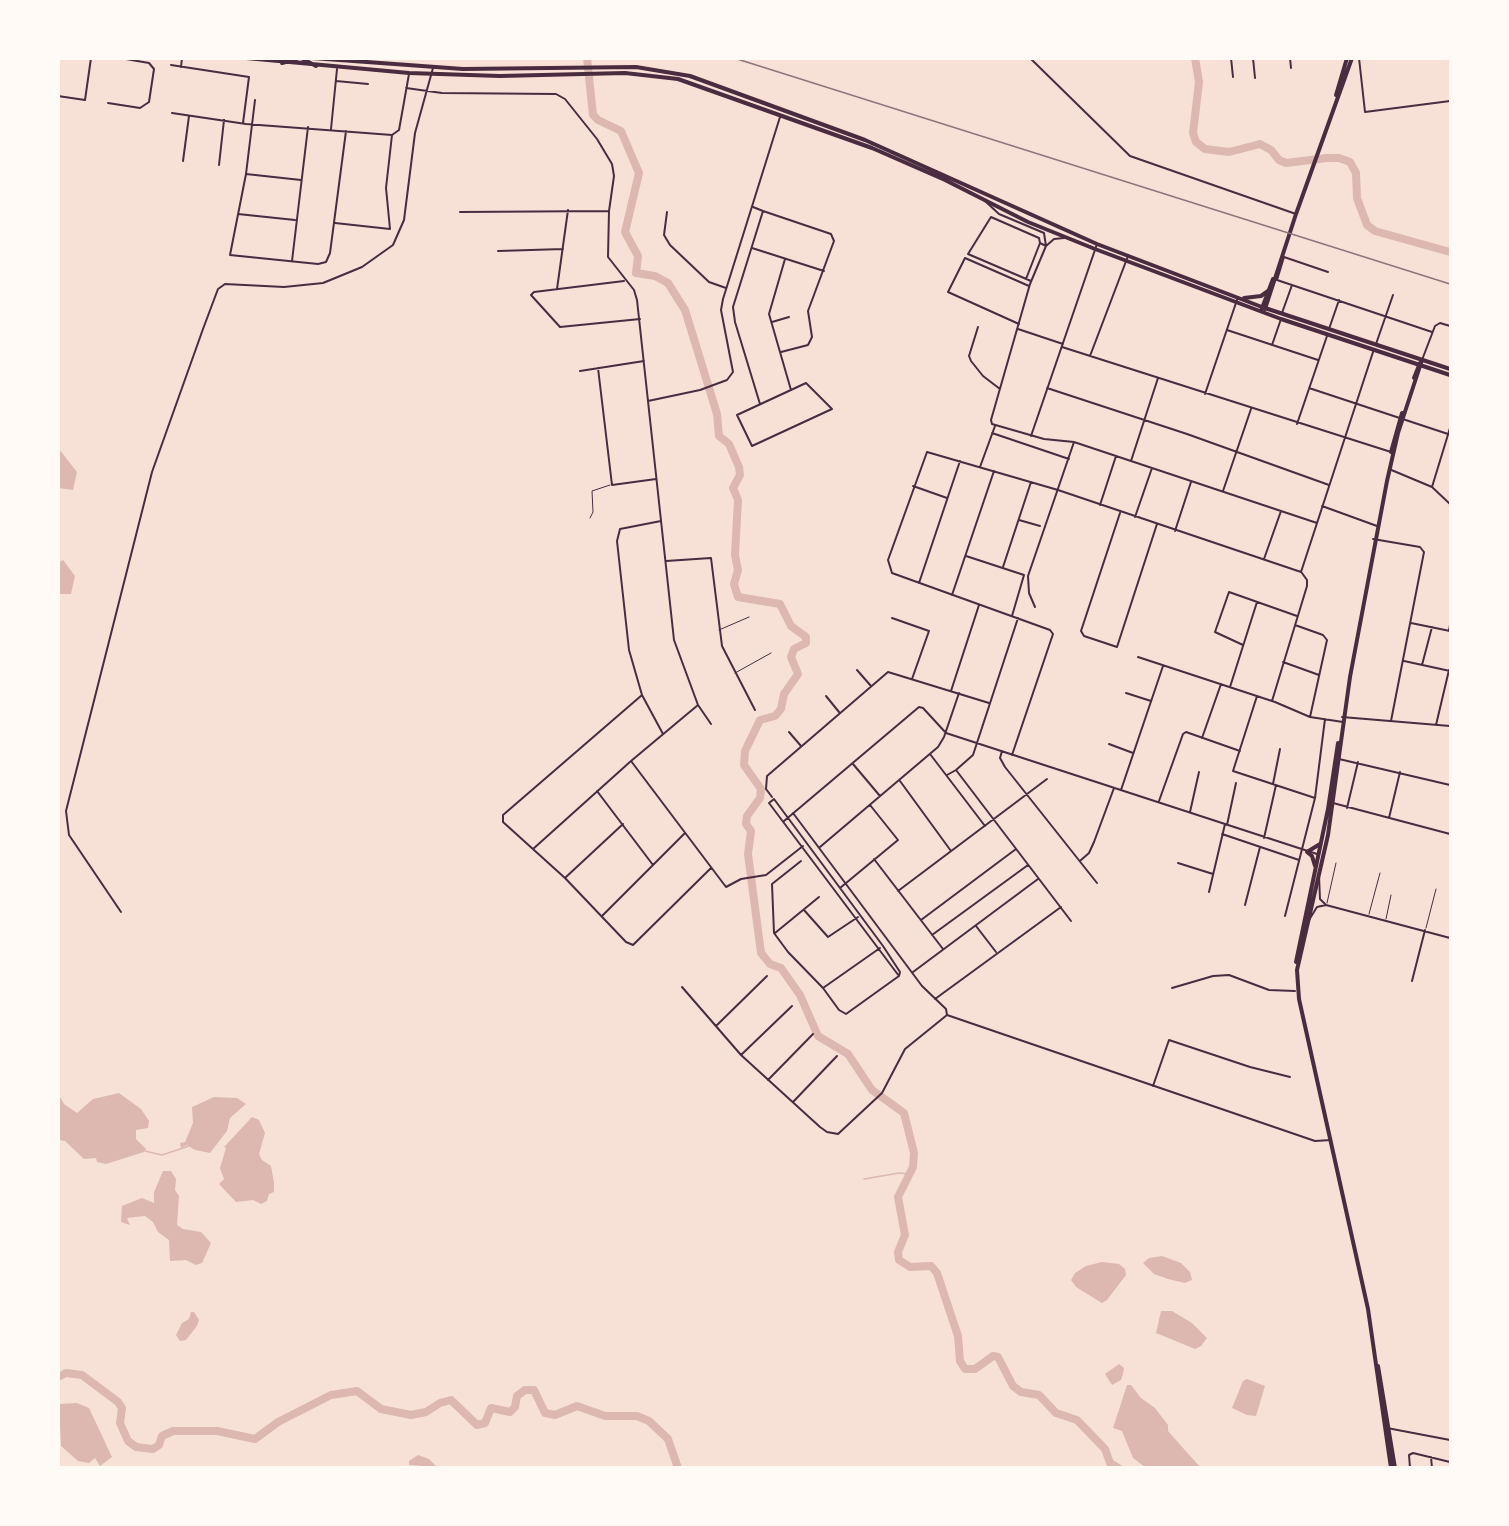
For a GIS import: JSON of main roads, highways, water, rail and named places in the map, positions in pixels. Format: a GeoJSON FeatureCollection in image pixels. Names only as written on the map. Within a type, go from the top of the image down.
{"type":"FeatureCollection","features":[{"type":"Feature","properties":{"kind":"main road"},"geometry":{"type":"LineString","coordinates":[[246,58],[337,69],[409,73],[579,75],[625,73],[669,77],[715,91],[874,150],[1070,238],[1328,334],[1450,375]]}},
{"type":"Feature","properties":{"kind":"main road"},"geometry":{"type":"LineString","coordinates":[[282,63],[301,58],[317,67]]}},
{"type":"Feature","properties":{"kind":"main road"},"geometry":{"type":"LineString","coordinates":[[312,58],[433,69],[636,67],[680,73],[915,161],[1096,247]]}},
{"type":"Feature","properties":{"kind":"main road"},"geometry":{"type":"LineString","coordinates":[[1329,119],[1347,58]]}},
{"type":"Feature","properties":{"kind":"main road"},"geometry":{"type":"LineString","coordinates":[[1263,309],[1352,58]]}},
{"type":"Feature","properties":{"kind":"main road"},"geometry":{"type":"LineString","coordinates":[[1263,309],[1268,291],[1275,279]]}},
{"type":"Feature","properties":{"kind":"main road"},"geometry":{"type":"LineString","coordinates":[[1238,299],[1255,298],[1268,291]]}},
{"type":"Feature","properties":{"kind":"main road"},"geometry":{"type":"LineString","coordinates":[[1282,316],[1329,328],[1450,369]]}},
{"type":"Feature","properties":{"kind":"main road"},"geometry":{"type":"LineString","coordinates":[[1393,1467],[1368,1310],[1332,1140],[1295,991],[1297,955],[1319,855],[1376,526],[1401,419],[1422,360]]}},
{"type":"Feature","properties":{"kind":"main road"},"geometry":{"type":"LineString","coordinates":[[1376,526],[1392,453]]}},
{"type":"Feature","properties":{"kind":"main road"},"geometry":{"type":"LineString","coordinates":[[1313,1066],[1297,983],[1298,962],[1328,835],[1339,759],[1342,719]]}},
{"type":"Feature","properties":{"kind":"main road"},"geometry":{"type":"LineString","coordinates":[[1305,934],[1320,862],[1319,855],[1328,835]]}},
{"type":"Feature","properties":{"kind":"main road"},"geometry":{"type":"LineString","coordinates":[[1315,869],[1314,859],[1307,852],[1321,842]]}},
{"type":"Feature","properties":{"kind":"waterway"},"geometry":{"type":"LineString","coordinates":[[587,58],[593,115],[598,120],[621,131],[639,173],[625,232],[638,256],[636,273],[655,276],[668,283],[685,310],[717,414],[719,436],[729,444],[739,467],[740,475],[733,488],[738,500],[735,555],[738,570],[734,584],[738,597],[780,604],[791,626],[806,637],[806,643],[794,649],[791,657],[798,674],[784,694],[781,709],[775,716],[760,720],[745,751],[744,765],[761,789],[760,798],[747,816],[746,824],[751,831],[748,854],[761,953],[770,964],[781,968],[800,995],[818,1036],[848,1054],[872,1090],[904,1113],[914,1153],[913,1167],[898,1197],[905,1235],[898,1252],[899,1260],[910,1267],[931,1266],[937,1273],[958,1336],[960,1361],[965,1369],[975,1369],[993,1356],[998,1357],[1013,1386],[1021,1392],[1039,1395],[1056,1413],[1077,1420],[1105,1449],[1110,1463],[1118,1468]]}},
{"type":"Feature","properties":{"kind":"waterway"},"geometry":{"type":"LineString","coordinates":[[1195,58],[1199,82],[1193,133],[1196,142],[1205,149],[1229,152],[1260,144],[1286,163],[1327,158],[1339,158],[1350,162],[1356,173],[1357,198],[1367,225],[1375,231],[1450,252]]}},
{"type":"Feature","properties":{"kind":"waterway"},"geometry":{"type":"LineString","coordinates":[[145,1151],[162,1155],[189,1146]]}},
{"type":"Feature","properties":{"kind":"waterway"},"geometry":{"type":"LineString","coordinates":[[864,1179],[899,1173],[910,1174]]}},
{"type":"Feature","properties":{"kind":"waterway"},"geometry":{"type":"LineString","coordinates":[[58,1377],[66,1373],[82,1375],[118,1402],[122,1408],[120,1423],[128,1441],[136,1447],[153,1449],[159,1445],[162,1436],[173,1431],[217,1431],[255,1439],[278,1422],[331,1395],[357,1391],[381,1409],[411,1415],[426,1412],[440,1403],[451,1400],[477,1425],[485,1423],[491,1408],[510,1412],[515,1407],[517,1396],[525,1390],[534,1390],[545,1413],[555,1415],[577,1406],[605,1416],[637,1416],[649,1421],[668,1439],[678,1468]]}},
{"type":"Feature","properties":{"kind":"railway"},"geometry":{"type":"LineString","coordinates":[[734,58],[1450,284]]}}]}
